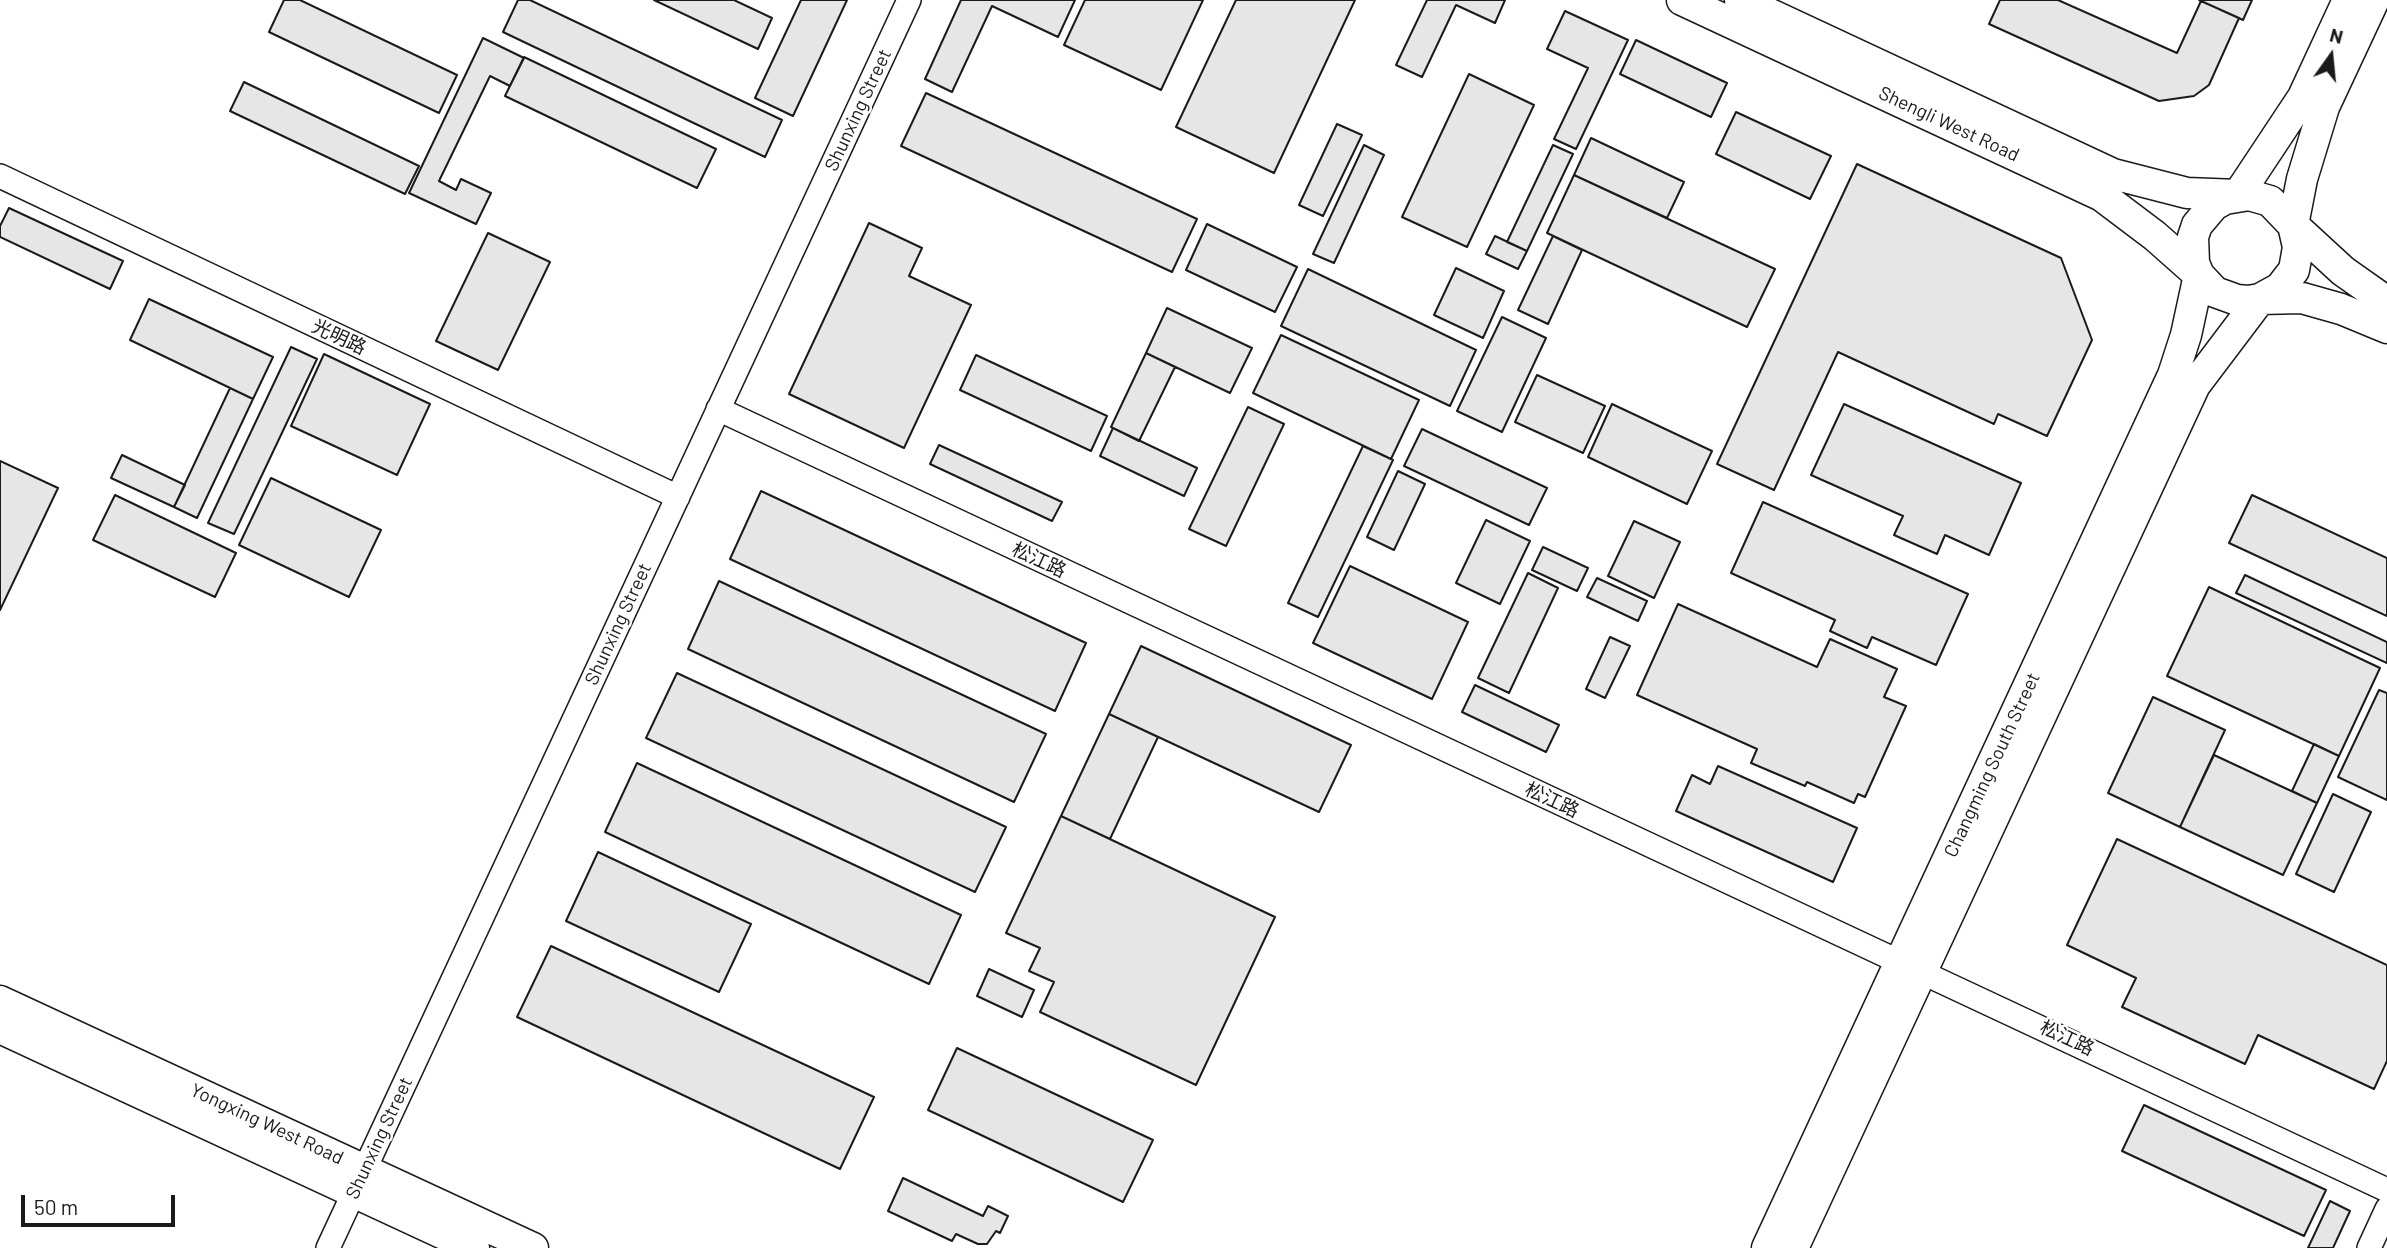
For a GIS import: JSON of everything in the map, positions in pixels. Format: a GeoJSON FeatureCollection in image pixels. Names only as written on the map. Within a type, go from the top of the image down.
{"type":"FeatureCollection","features":[{"type":"Feature","properties":{"kind":"main road","name":"Shengli West Road"},"geometry":{"type":"LineString","coordinates":[[1682,0],[2102,196],[2155,236],[2199,275]]}},
{"type":"Feature","properties":{"kind":"main road","name":"Shengli West Road"},"geometry":{"type":"LineString","coordinates":[[1740,0],[2113,174],[2187,193],[2238,195]]}},
{"type":"Feature","properties":{"kind":"main road"},"geometry":{"type":"LineString","coordinates":[[2238,195],[2303,97],[2348,0]]}},
{"type":"Feature","properties":{"kind":"main road"},"geometry":{"type":"LineString","coordinates":[[2260,299],[2280,288],[2294,270],[2298,247],[2293,225],[2302,179],[2324,107],[2374,0]]}},
{"type":"Feature","properties":{"kind":"main road"},"geometry":{"type":"LineString","coordinates":[[2387,302],[2343,271],[2270,201],[2238,195],[2214,205],[2197,225],[2192,250],[2199,275],[2215,292],[2225,298],[2248,301],[2302,298],[2341,309],[2387,328]]}},
{"type":"Feature","properties":{"kind":"main road","name":"Changming South Street"},"geometry":{"type":"LineString","coordinates":[[1793,1248],[1911,966],[2173,375],[2186,335],[2199,275]]}},
{"type":"Feature","properties":{"kind":"main road","name":"Changming South Street"},"geometry":{"type":"LineString","coordinates":[[1767,1248],[1911,966],[2195,384],[2260,299]]}},
{"type":"Feature","properties":{"kind":"main road","name":"Yongxing West Road"},"geometry":{"type":"LineString","coordinates":[[0,1001],[359,1181],[474,1248]]}},
{"type":"Feature","properties":{"kind":"main road","name":"Yongxing West Road"},"geometry":{"type":"LineString","coordinates":[[0,1028],[359,1181],[533,1248]]}},
{"type":"Feature","properties":{"kind":"street","name":"Shunxing Street"},"geometry":{"type":"LineString","coordinates":[[328,1248],[909,0]]}},
{"type":"Feature","properties":{"kind":"street","name":"光明路"},"geometry":{"type":"LineString","coordinates":[[0,176],[677,497]]}},
{"type":"Feature","properties":{"kind":"street","name":"松江路"},"geometry":{"type":"LineString","coordinates":[[718,410],[2387,1190]]}},
{"type":"Feature","properties":{"kind":"street"},"geometry":{"type":"LineString","coordinates":[[2369,1248],[2387,1209]]}},
{"type":"Feature","properties":{"kind":"building"},"geometry":{"type":"Polygon","coordinates":[[[284,0],[300,0],[457,75],[439,113],[269,32],[284,0]]]}},
{"type":"Feature","properties":{"kind":"building"},"geometry":{"type":"Polygon","coordinates":[[[518,0],[530,0],[782,120],[765,157],[503,32],[518,0]]]}},
{"type":"Feature","properties":{"kind":"building"},"geometry":{"type":"Polygon","coordinates":[[[654,0],[734,0],[772,18],[758,49],[654,0]]]}},
{"type":"Feature","properties":{"kind":"building"},"geometry":{"type":"Polygon","coordinates":[[[801,0],[847,0],[793,116],[755,98],[801,0]]]}},
{"type":"Feature","properties":{"kind":"building"},"geometry":{"type":"Polygon","coordinates":[[[961,0],[1075,0],[1058,37],[992,6],[952,92],[925,79],[961,0]]]}},
{"type":"Feature","properties":{"kind":"building"},"geometry":{"type":"Polygon","coordinates":[[[1085,0],[1203,0],[1161,90],[1064,45],[1085,0]]]}},
{"type":"Feature","properties":{"kind":"building"},"geometry":{"type":"Polygon","coordinates":[[[1236,0],[1355,0],[1274,173],[1176,127],[1236,0]]]}},
{"type":"Feature","properties":{"kind":"building"},"geometry":{"type":"Polygon","coordinates":[[[1427,0],[1505,0],[1495,23],[1456,5],[1422,77],[1396,65],[1427,0]]]}},
{"type":"Feature","properties":{"kind":"building"},"geometry":{"type":"Polygon","coordinates":[[[2000,0],[2058,0],[2177,53],[2201,1],[2239,18],[2209,85],[2194,96],[2159,101],[1989,24],[2000,0]]]}},
{"type":"Feature","properties":{"kind":"building"},"geometry":{"type":"Polygon","coordinates":[[[2199,0],[2252,0],[2243,20],[2199,0]]]}},
{"type":"Feature","properties":{"kind":"building"},"geometry":{"type":"Polygon","coordinates":[[[1565,11],[1628,40],[1576,149],[1554,139],[1588,68],[1547,49],[1565,11]]]}},
{"type":"Feature","properties":{"kind":"building"},"geometry":{"type":"Polygon","coordinates":[[[483,38],[524,58],[510,86],[490,76],[439,181],[456,190],[461,179],[491,193],[476,224],[409,193],[483,38]]]}},
{"type":"Feature","properties":{"kind":"building"},"geometry":{"type":"Polygon","coordinates":[[[1636,40],[1727,83],[1711,117],[1620,74],[1636,40]]]}},
{"type":"Feature","properties":{"kind":"building"},"geometry":{"type":"Polygon","coordinates":[[[524,57],[716,149],[697,188],[505,96],[524,57]]]}},
{"type":"Feature","properties":{"kind":"building"},"geometry":{"type":"Polygon","coordinates":[[[1469,74],[1534,105],[1467,247],[1402,217],[1469,74]]]}},
{"type":"Feature","properties":{"kind":"building"},"geometry":{"type":"Polygon","coordinates":[[[244,82],[419,166],[405,194],[230,111],[244,82]]]}},
{"type":"Feature","properties":{"kind":"building"},"geometry":{"type":"Polygon","coordinates":[[[926,93],[1197,219],[1172,272],[901,146],[926,93]]]}},
{"type":"Feature","properties":{"kind":"building"},"geometry":{"type":"Polygon","coordinates":[[[1736,112],[1831,156],[1810,199],[1716,154],[1736,112]]]}},
{"type":"Feature","properties":{"kind":"building"},"geometry":{"type":"Polygon","coordinates":[[[1337,124],[1362,135],[1323,216],[1299,205],[1337,124]]]}},
{"type":"Feature","properties":{"kind":"building"},"geometry":{"type":"Polygon","coordinates":[[[1591,138],[1684,182],[1667,218],[1574,175],[1591,138]]]}},
{"type":"Feature","properties":{"kind":"building"},"geometry":{"type":"Polygon","coordinates":[[[1364,145],[1384,155],[1334,263],[1313,254],[1364,145]]]}},
{"type":"Feature","properties":{"kind":"building"},"geometry":{"type":"Polygon","coordinates":[[[1553,145],[1573,154],[1527,251],[1507,242],[1553,145]]]}},
{"type":"Feature","properties":{"kind":"building"},"geometry":{"type":"Polygon","coordinates":[[[1857,164],[2061,258],[2092,340],[2047,436],[1998,414],[1994,424],[1838,352],[1774,490],[1717,464],[1857,164]]]}},
{"type":"Feature","properties":{"kind":"building"},"geometry":{"type":"Polygon","coordinates":[[[1574,175],[1775,269],[1747,327],[1547,233],[1574,175]]]}},
{"type":"Feature","properties":{"kind":"building"},"geometry":{"type":"Polygon","coordinates":[[[9,208],[123,261],[110,289],[0,237],[0,226],[9,208]]]}},
{"type":"Feature","properties":{"kind":"building"},"geometry":{"type":"Polygon","coordinates":[[[869,223],[922,248],[909,276],[971,305],[904,448],[789,394],[869,223]]]}},
{"type":"Feature","properties":{"kind":"building"},"geometry":{"type":"Polygon","coordinates":[[[1207,224],[1297,267],[1275,312],[1186,270],[1207,224]]]}},
{"type":"Feature","properties":{"kind":"building"},"geometry":{"type":"Polygon","coordinates":[[[488,233],[550,262],[498,370],[436,341],[488,233]]]}},
{"type":"Feature","properties":{"kind":"building"},"geometry":{"type":"Polygon","coordinates":[[[1495,236],[1527,251],[1518,269],[1486,254],[1495,236]]]}},
{"type":"Feature","properties":{"kind":"building"},"geometry":{"type":"Polygon","coordinates":[[[1553,236],[1582,250],[1548,324],[1518,310],[1553,236]]]}},
{"type":"Feature","properties":{"kind":"building"},"geometry":{"type":"Polygon","coordinates":[[[1456,268],[1504,291],[1483,338],[1434,315],[1456,268]]]}},
{"type":"Feature","properties":{"kind":"building"},"geometry":{"type":"Polygon","coordinates":[[[1308,269],[1476,350],[1450,406],[1281,326],[1308,269]]]}},
{"type":"Feature","properties":{"kind":"building"},"geometry":{"type":"Polygon","coordinates":[[[149,299],[273,357],[253,399],[130,340],[149,299]]]}},
{"type":"Feature","properties":{"kind":"building"},"geometry":{"type":"Polygon","coordinates":[[[1167,308],[1252,348],[1230,393],[1146,353],[1167,308]]]}},
{"type":"Feature","properties":{"kind":"building"},"geometry":{"type":"Polygon","coordinates":[[[1502,317],[1546,338],[1502,432],[1457,411],[1502,317]]]}},
{"type":"Feature","properties":{"kind":"building"},"geometry":{"type":"Polygon","coordinates":[[[1281,335],[1419,400],[1391,459],[1253,393],[1281,335]]]}},
{"type":"Feature","properties":{"kind":"building"},"geometry":{"type":"Polygon","coordinates":[[[291,347],[317,359],[234,534],[208,523],[291,347]]]}},
{"type":"Feature","properties":{"kind":"building"},"geometry":{"type":"Polygon","coordinates":[[[1146,353],[1175,367],[1139,441],[1111,427],[1146,353]]]}},
{"type":"Feature","properties":{"kind":"building"},"geometry":{"type":"Polygon","coordinates":[[[324,354],[430,404],[397,475],[291,426],[324,354]]]}},
{"type":"Feature","properties":{"kind":"building"},"geometry":{"type":"Polygon","coordinates":[[[976,355],[1107,416],[1091,451],[960,390],[976,355]]]}},
{"type":"Feature","properties":{"kind":"building"},"geometry":{"type":"Polygon","coordinates":[[[1537,375],[1605,406],[1583,453],[1515,422],[1537,375]]]}},
{"type":"Feature","properties":{"kind":"building"},"geometry":{"type":"Polygon","coordinates":[[[230,388],[253,399],[197,518],[174,507],[230,388]]]}},
{"type":"Feature","properties":{"kind":"building"},"geometry":{"type":"Polygon","coordinates":[[[1612,404],[1712,451],[1687,504],[1588,457],[1612,404]]]}},
{"type":"Feature","properties":{"kind":"building"},"geometry":{"type":"Polygon","coordinates":[[[1844,404],[2021,483],[1989,555],[1945,535],[1937,554],[1894,535],[1903,516],[1811,475],[1844,404]]]}},
{"type":"Feature","properties":{"kind":"building"},"geometry":{"type":"Polygon","coordinates":[[[1248,407],[1284,424],[1226,546],[1189,529],[1248,407]]]}},
{"type":"Feature","properties":{"kind":"building"},"geometry":{"type":"Polygon","coordinates":[[[1113,428],[1197,468],[1184,496],[1100,456],[1113,428]]]}},
{"type":"Feature","properties":{"kind":"building"},"geometry":{"type":"Polygon","coordinates":[[[1422,429],[1547,488],[1529,525],[1404,466],[1422,429]]]}},
{"type":"Feature","properties":{"kind":"building"},"geometry":{"type":"Polygon","coordinates":[[[939,445],[1062,502],[1052,521],[930,464],[939,445]]]}},
{"type":"Feature","properties":{"kind":"building"},"geometry":{"type":"Polygon","coordinates":[[[1363,446],[1393,460],[1318,617],[1288,603],[1363,446]]]}},
{"type":"Feature","properties":{"kind":"building"},"geometry":{"type":"Polygon","coordinates":[[[122,455],[185,485],[174,507],[111,478],[122,455]]]}},
{"type":"Feature","properties":{"kind":"building"},"geometry":{"type":"Polygon","coordinates":[[[0,461],[58,488],[0,610],[0,461]]]}},
{"type":"Feature","properties":{"kind":"building"},"geometry":{"type":"Polygon","coordinates":[[[1398,471],[1425,484],[1394,550],[1367,537],[1398,471]]]}},
{"type":"Feature","properties":{"kind":"building"},"geometry":{"type":"Polygon","coordinates":[[[271,478],[381,530],[349,597],[239,545],[271,478]]]}},
{"type":"Feature","properties":{"kind":"building"},"geometry":{"type":"Polygon","coordinates":[[[761,491],[1086,643],[1055,711],[730,559],[761,491]]]}},
{"type":"Feature","properties":{"kind":"building"},"geometry":{"type":"Polygon","coordinates":[[[115,495],[236,553],[215,597],[93,540],[115,495]]]}},
{"type":"Feature","properties":{"kind":"building"},"geometry":{"type":"Polygon","coordinates":[[[2252,495],[2387,558],[2387,616],[2229,543],[2252,495]]]}},
{"type":"Feature","properties":{"kind":"building"},"geometry":{"type":"Polygon","coordinates":[[[1763,502],[1968,594],[1936,665],[1872,637],[1867,648],[1830,631],[1835,620],[1731,573],[1763,502]]]}},
{"type":"Feature","properties":{"kind":"building"},"geometry":{"type":"Polygon","coordinates":[[[1486,520],[1530,541],[1500,604],[1456,583],[1486,520]]]}},
{"type":"Feature","properties":{"kind":"building"},"geometry":{"type":"Polygon","coordinates":[[[1634,521],[1680,542],[1654,598],[1608,576],[1634,521]]]}},
{"type":"Feature","properties":{"kind":"building"},"geometry":{"type":"Polygon","coordinates":[[[1543,547],[1588,568],[1577,591],[1532,570],[1543,547]]]}},
{"type":"Feature","properties":{"kind":"building"},"geometry":{"type":"Polygon","coordinates":[[[1350,566],[1468,622],[1432,699],[1313,643],[1350,566]]]}},
{"type":"Feature","properties":{"kind":"building"},"geometry":{"type":"Polygon","coordinates":[[[1528,573],[1558,588],[1509,693],[1478,678],[1528,573]]]}},
{"type":"Feature","properties":{"kind":"building"},"geometry":{"type":"Polygon","coordinates":[[[2245,575],[2387,642],[2387,663],[2236,593],[2245,575]]]}},
{"type":"Feature","properties":{"kind":"building"},"geometry":{"type":"Polygon","coordinates":[[[1597,578],[1647,601],[1638,621],[1587,597],[1597,578]]]}},
{"type":"Feature","properties":{"kind":"building"},"geometry":{"type":"Polygon","coordinates":[[[719,581],[1046,734],[1014,802],[688,649],[719,581]]]}},
{"type":"Feature","properties":{"kind":"building"},"geometry":{"type":"Polygon","coordinates":[[[2209,587],[2380,668],[2339,756],[2167,676],[2209,587]]]}},
{"type":"Feature","properties":{"kind":"building"},"geometry":{"type":"Polygon","coordinates":[[[1678,604],[1817,667],[1830,639],[1897,669],[1884,697],[1906,706],[1865,797],[1858,794],[1854,803],[1807,782],[1805,786],[1751,763],[1757,749],[1637,695],[1678,604]]]}},
{"type":"Feature","properties":{"kind":"building"},"geometry":{"type":"Polygon","coordinates":[[[1610,637],[1630,646],[1605,698],[1586,689],[1610,637]]]}},
{"type":"Feature","properties":{"kind":"building"},"geometry":{"type":"Polygon","coordinates":[[[1141,646],[1351,745],[1319,812],[1109,714],[1141,646]]]}},
{"type":"Feature","properties":{"kind":"building"},"geometry":{"type":"Polygon","coordinates":[[[677,673],[1006,827],[975,892],[646,738],[677,673]]]}},
{"type":"Feature","properties":{"kind":"building"},"geometry":{"type":"Polygon","coordinates":[[[1475,685],[1559,725],[1546,752],[1462,712],[1475,685]]]}},
{"type":"Feature","properties":{"kind":"building"},"geometry":{"type":"Polygon","coordinates":[[[2379,690],[2387,693],[2387,800],[2338,777],[2379,690]]]}},
{"type":"Feature","properties":{"kind":"building"},"geometry":{"type":"Polygon","coordinates":[[[2153,697],[2225,730],[2180,827],[2108,793],[2153,697]]]}},
{"type":"Feature","properties":{"kind":"building"},"geometry":{"type":"Polygon","coordinates":[[[1109,714],[1158,737],[1110,839],[1061,816],[1109,714]]]}},
{"type":"Feature","properties":{"kind":"building"},"geometry":{"type":"Polygon","coordinates":[[[2314,744],[2339,756],[2317,803],[2292,791],[2314,744]]]}},
{"type":"Feature","properties":{"kind":"building"},"geometry":{"type":"Polygon","coordinates":[[[2214,755],[2317,803],[2283,875],[2180,827],[2214,755]]]}},
{"type":"Feature","properties":{"kind":"building"},"geometry":{"type":"Polygon","coordinates":[[[637,763],[961,915],[929,984],[605,832],[637,763]]]}},
{"type":"Feature","properties":{"kind":"building"},"geometry":{"type":"Polygon","coordinates":[[[1718,766],[1857,828],[1833,882],[1676,811],[1692,775],[1710,784],[1718,766]]]}},
{"type":"Feature","properties":{"kind":"building"},"geometry":{"type":"Polygon","coordinates":[[[2333,794],[2371,812],[2334,892],[2296,874],[2333,794]]]}},
{"type":"Feature","properties":{"kind":"building"},"geometry":{"type":"Polygon","coordinates":[[[1061,816],[1275,917],[1196,1085],[1040,1012],[1054,982],[1029,971],[1040,948],[1006,933],[1061,816]]]}},
{"type":"Feature","properties":{"kind":"building"},"geometry":{"type":"Polygon","coordinates":[[[2117,839],[2387,965],[2387,1061],[2374,1089],[2258,1035],[2245,1064],[2122,1007],[2136,978],[2067,945],[2117,839]]]}},
{"type":"Feature","properties":{"kind":"building"},"geometry":{"type":"Polygon","coordinates":[[[598,852],[751,924],[719,992],[566,921],[598,852]]]}},
{"type":"Feature","properties":{"kind":"building"},"geometry":{"type":"Polygon","coordinates":[[[551,946],[874,1097],[840,1169],[517,1017],[551,946]]]}},
{"type":"Feature","properties":{"kind":"building"},"geometry":{"type":"Polygon","coordinates":[[[989,969],[1034,990],[1022,1017],[977,996],[989,969]]]}},
{"type":"Feature","properties":{"kind":"building"},"geometry":{"type":"Polygon","coordinates":[[[957,1048],[1153,1140],[1123,1202],[928,1110],[957,1048]]]}},
{"type":"Feature","properties":{"kind":"building"},"geometry":{"type":"Polygon","coordinates":[[[2144,1105],[2326,1190],[2304,1236],[2122,1151],[2144,1105]]]}},
{"type":"Feature","properties":{"kind":"building"},"geometry":{"type":"Polygon","coordinates":[[[903,1178],[983,1216],[988,1206],[1008,1216],[1000,1233],[996,1231],[987,1244],[978,1244],[956,1234],[952,1241],[888,1211],[903,1178]]]}},
{"type":"Feature","properties":{"kind":"building"},"geometry":{"type":"Polygon","coordinates":[[[2330,1201],[2350,1211],[2333,1248],[2308,1248],[2330,1201]]]}}]}
